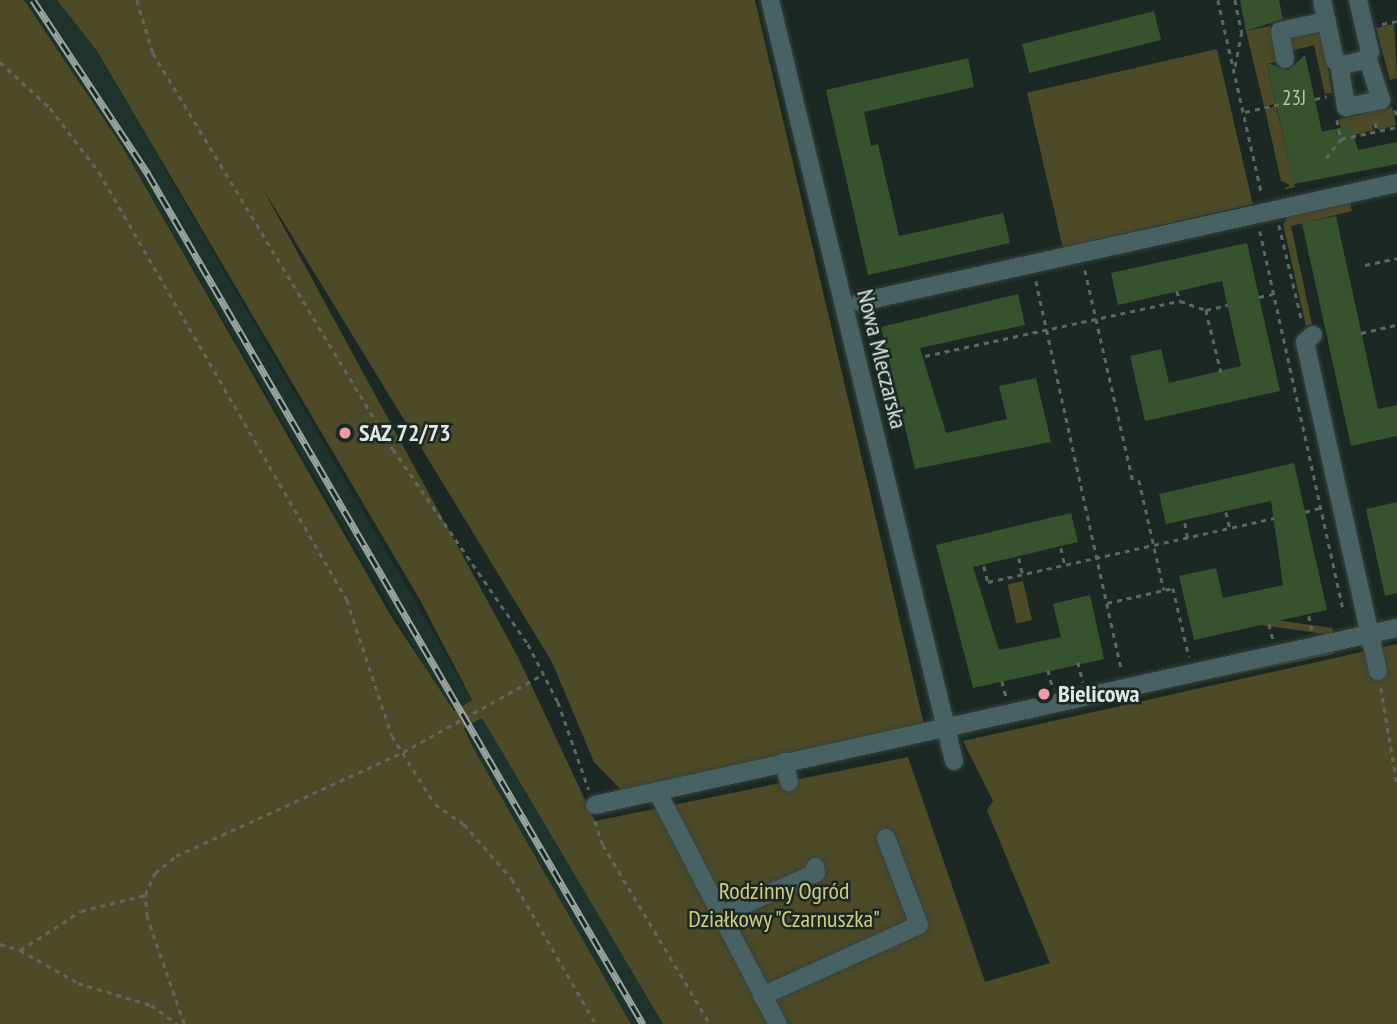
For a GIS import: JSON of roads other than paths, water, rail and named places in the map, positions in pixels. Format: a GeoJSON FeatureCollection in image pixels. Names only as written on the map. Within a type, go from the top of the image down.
{"type":"FeatureCollection","features":[{"type":"Feature","properties":{"kind":"street","name":"Nowa Mleczarska"},"geometry":{"type":"LineString","coordinates":[[770,0],[954,761]]}},
{"type":"Feature","properties":{"kind":"street"},"geometry":{"type":"LineString","coordinates":[[1322,0],[1339,63],[1346,107],[1381,100],[1367,56],[1358,0]]}},
{"type":"Feature","properties":{"kind":"street"},"geometry":{"type":"LineString","coordinates":[[1285,59],[1280,31],[1326,21]]}},
{"type":"Feature","properties":{"kind":"street"},"geometry":{"type":"LineString","coordinates":[[1339,63],[1367,56]]}},
{"type":"Feature","properties":{"kind":"street"},"geometry":{"type":"LineString","coordinates":[[860,302],[1397,183]]}},
{"type":"Feature","properties":{"kind":"street"},"geometry":{"type":"LineString","coordinates":[[1313,334],[1305,342],[1378,671]]}},
{"type":"Feature","properties":{"kind":"street"},"geometry":{"type":"LineString","coordinates":[[595,805],[1397,628]]}},
{"type":"Feature","properties":{"kind":"street"},"geometry":{"type":"LineString","coordinates":[[784,762],[789,782]]}},
{"type":"Feature","properties":{"kind":"street"},"geometry":{"type":"LineString","coordinates":[[657,791],[718,916],[778,1024]]}},
{"type":"Feature","properties":{"kind":"street"},"geometry":{"type":"LineString","coordinates":[[762,996],[919,925],[886,838]]}},
{"type":"Feature","properties":{"kind":"street"},"geometry":{"type":"LineString","coordinates":[[718,916],[816,873],[815,867]]}},
{"type":"Feature","properties":{"kind":"railway"},"geometry":{"type":"LineString","coordinates":[[33,0],[148,174],[643,1024]]}},
{"type":"Feature","properties":{"kind":"place","name":"SAZ 72/73"},"geometry":{"type":"Point","coordinates":[345,433]}},
{"type":"Feature","properties":{"kind":"place","name":"Bielicowa"},"geometry":{"type":"Point","coordinates":[1044,694]}},
{"type":"Feature","properties":{"kind":"park label","name":"Rodzinny Ogród Działkowy \"Czarnuszka\""},"geometry":{"type":"Point","coordinates":[784,905]}}]}
